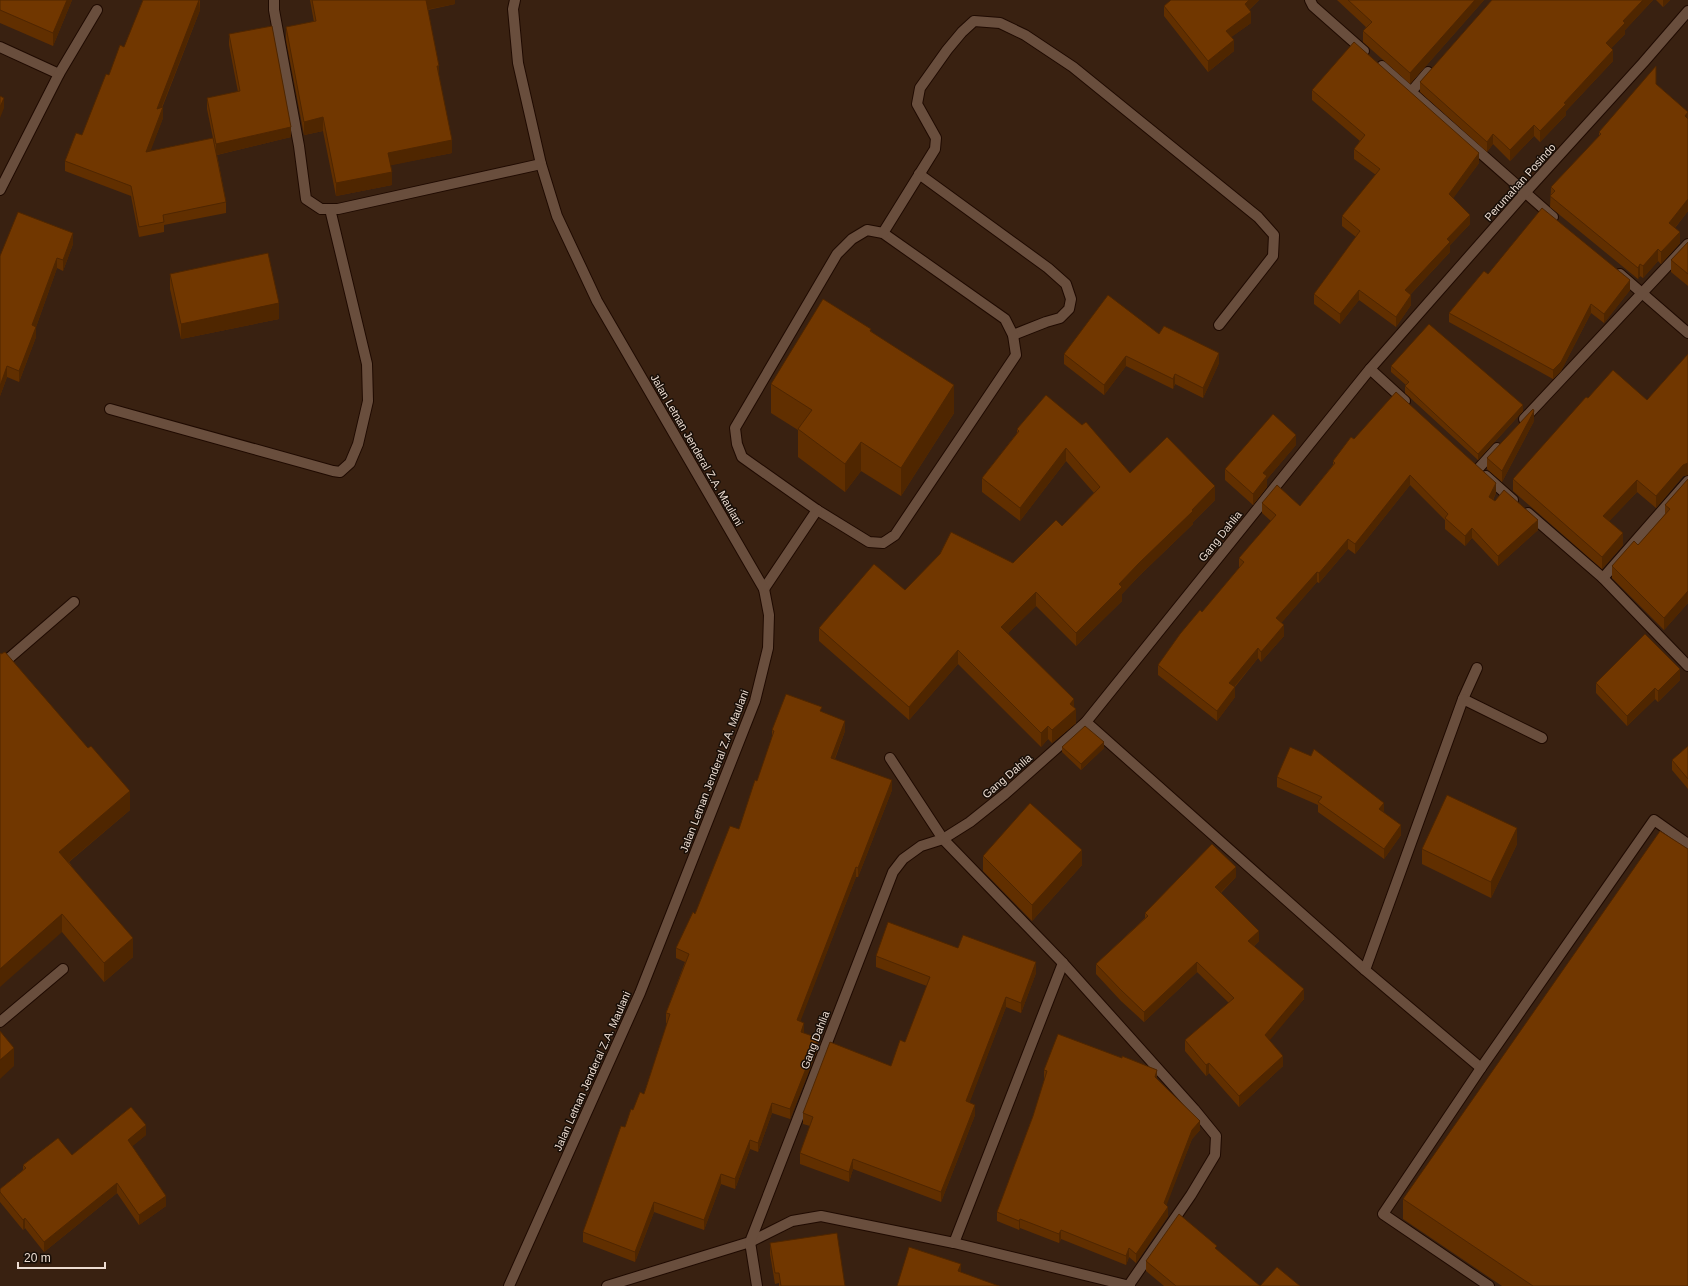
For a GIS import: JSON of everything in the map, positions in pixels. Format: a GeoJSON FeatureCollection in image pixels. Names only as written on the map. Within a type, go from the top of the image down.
{"type":"FeatureCollection","features":[{"type":"Feature","properties":{"kind":"street"},"geometry":{"type":"LineString","coordinates":[[274,0],[274,10],[299,146],[306,199],[321,209],[338,209],[541,164]]}},
{"type":"Feature","properties":{"kind":"street","name":"Jalan Letnan Jenderal Z.A. Maulani"},"geometry":{"type":"LineString","coordinates":[[509,1286],[640,993],[755,701],[768,648],[769,615],[764,589],[597,301],[557,216],[541,164],[518,63],[514,9],[515,0]]}},
{"type":"Feature","properties":{"kind":"street"},"geometry":{"type":"LineString","coordinates":[[1310,0],[1313,6],[1524,194],[1560,223]]}},
{"type":"Feature","properties":{"kind":"street"},"geometry":{"type":"LineString","coordinates":[[0,190],[59,74],[97,10]]}},
{"type":"Feature","properties":{"kind":"street","name":"Perumahan Posindo"},"geometry":{"type":"LineString","coordinates":[[1370,369],[1688,11]]}},
{"type":"Feature","properties":{"kind":"street"},"geometry":{"type":"LineString","coordinates":[[883,232],[934,149],[936,138],[917,104],[920,88],[946,50],[974,21],[1000,23],[1025,35],[1072,67],[1258,217],[1274,235],[1273,256],[1219,325]]}},
{"type":"Feature","properties":{"kind":"street"},"geometry":{"type":"LineString","coordinates":[[0,47],[59,74]]}},
{"type":"Feature","properties":{"kind":"street"},"geometry":{"type":"LineString","coordinates":[[1411,92],[1437,63]]}},
{"type":"Feature","properties":{"kind":"street"},"geometry":{"type":"LineString","coordinates":[[919,174],[1048,268],[1066,284],[1071,298],[1069,309],[1060,318],[1046,322],[1013,336]]}},
{"type":"Feature","properties":{"kind":"street"},"geometry":{"type":"LineString","coordinates":[[110,409],[333,471],[340,472],[345,469],[350,464],[358,444],[368,401],[367,364],[330,209]]}},
{"type":"Feature","properties":{"kind":"street"},"geometry":{"type":"LineString","coordinates":[[867,230],[883,232],[1005,319],[1013,336],[1016,355],[895,535],[883,543],[868,542],[817,510],[742,457],[737,444],[735,428],[837,254],[852,239],[867,230]]}},
{"type":"Feature","properties":{"kind":"street"},"geometry":{"type":"LineString","coordinates":[[1515,429],[1688,244]]}},
{"type":"Feature","properties":{"kind":"street"},"geometry":{"type":"LineString","coordinates":[[1613,268],[1643,292],[1688,333]]}},
{"type":"Feature","properties":{"kind":"street"},"geometry":{"type":"LineString","coordinates":[[1370,369],[1410,406]]}},
{"type":"Feature","properties":{"kind":"street","name":"Gang Dahlia"},"geometry":{"type":"LineString","coordinates":[[750,1242],[893,872],[903,859],[921,846],[943,839],[976,818],[1086,722],[1370,369]]}},
{"type":"Feature","properties":{"kind":"street"},"geometry":{"type":"LineString","coordinates":[[1504,440],[1475,466],[1603,578],[1688,666]]}},
{"type":"Feature","properties":{"kind":"street"},"geometry":{"type":"LineString","coordinates":[[1603,578],[1688,481]]}},
{"type":"Feature","properties":{"kind":"street"},"geometry":{"type":"LineString","coordinates":[[764,589],[817,510]]}},
{"type":"Feature","properties":{"kind":"street"},"geometry":{"type":"LineString","coordinates":[[0,666],[74,602]]}},
{"type":"Feature","properties":{"kind":"street"},"geometry":{"type":"LineString","coordinates":[[1365,970],[1463,699],[1477,668]]}},
{"type":"Feature","properties":{"kind":"street"},"geometry":{"type":"LineString","coordinates":[[1463,699],[1542,738]]}},
{"type":"Feature","properties":{"kind":"street"},"geometry":{"type":"LineString","coordinates":[[1086,722],[1365,970],[1481,1068]]}},
{"type":"Feature","properties":{"kind":"street"},"geometry":{"type":"LineString","coordinates":[[607,1286],[750,1242],[792,1221],[821,1216],[954,1243],[1129,1285],[1191,1194],[1215,1155],[1216,1136],[1189,1103],[1064,963],[943,839],[890,758]]}},
{"type":"Feature","properties":{"kind":"street"},"geometry":{"type":"LineString","coordinates":[[1489,1286],[1383,1214],[1481,1068],[1654,820],[1688,844]]}},
{"type":"Feature","properties":{"kind":"street"},"geometry":{"type":"LineString","coordinates":[[954,1243],[1064,963]]}},
{"type":"Feature","properties":{"kind":"street"},"geometry":{"type":"LineString","coordinates":[[0,1022],[63,969]]}},
{"type":"Feature","properties":{"kind":"street"},"geometry":{"type":"LineString","coordinates":[[750,1242],[757,1286]]}},
{"type":"Feature","properties":{"kind":"building"},"geometry":{"type":"Polygon","coordinates":[[[0,0],[67,0],[53,33],[0,10],[0,0]]]}},
{"type":"Feature","properties":{"kind":"building"},"geometry":{"type":"Polygon","coordinates":[[[143,0],[199,0],[157,109],[163,107],[146,152],[213,138],[226,202],[163,215],[164,222],[139,227],[131,186],[65,161],[76,133],[82,135],[106,74],[109,75],[120,45],[124,47],[143,0]]]}},
{"type":"Feature","properties":{"kind":"building"},"geometry":{"type":"Polygon","coordinates":[[[312,0],[426,0],[439,66],[437,66],[452,140],[388,153],[392,172],[336,183],[323,117],[304,122],[286,27],[316,21],[312,0]]]}},
{"type":"Feature","properties":{"kind":"building"},"geometry":{"type":"Polygon","coordinates":[[[1171,0],[1249,0],[1245,4],[1251,12],[1226,31],[1234,40],[1208,61],[1164,6],[1171,0]]]}},
{"type":"Feature","properties":{"kind":"building"},"geometry":{"type":"Polygon","coordinates":[[[1348,0],[1475,0],[1410,73],[1363,31],[1372,22],[1348,0]]]}},
{"type":"Feature","properties":{"kind":"building"},"geometry":{"type":"Polygon","coordinates":[[[1492,0],[1643,0],[1623,21],[1625,23],[1606,43],[1613,50],[1564,103],[1566,104],[1540,131],[1534,125],[1510,150],[1493,134],[1487,142],[1420,82],[1492,0]]]}},
{"type":"Feature","properties":{"kind":"building"},"geometry":{"type":"Polygon","coordinates":[[[272,26],[291,127],[216,144],[207,98],[240,91],[229,34],[272,26]]]}},
{"type":"Feature","properties":{"kind":"building"},"geometry":{"type":"Polygon","coordinates":[[[1354,42],[1479,153],[1449,194],[1470,215],[1447,239],[1450,242],[1405,290],[1411,295],[1396,317],[1359,290],[1340,314],[1314,294],[1360,231],[1342,216],[1380,169],[1354,149],[1365,135],[1312,90],[1354,42]]]}},
{"type":"Feature","properties":{"kind":"building"},"geometry":{"type":"Polygon","coordinates":[[[1656,66],[1656,84],[1688,112],[1685,116],[1688,119],[1688,199],[1669,223],[1680,232],[1661,252],[1658,249],[1643,266],[1640,264],[1638,268],[1550,196],[1555,191],[1551,187],[1601,134],[1599,132],[1656,66]]]}},
{"type":"Feature","properties":{"kind":"building"},"geometry":{"type":"Polygon","coordinates":[[[0,96],[4,98],[0,107],[0,96]]]}},
{"type":"Feature","properties":{"kind":"building"},"geometry":{"type":"Polygon","coordinates":[[[1542,208],[1630,280],[1604,314],[1591,304],[1561,362],[1553,370],[1449,313],[1484,271],[1488,274],[1542,208]]]}},
{"type":"Feature","properties":{"kind":"building"},"geometry":{"type":"Polygon","coordinates":[[[18,212],[73,233],[63,260],[57,258],[32,325],[36,327],[19,371],[7,366],[0,386],[0,256],[18,212]]]}},
{"type":"Feature","properties":{"kind":"building"},"geometry":{"type":"Polygon","coordinates":[[[1688,242],[1688,274],[1671,260],[1688,242]]]}},
{"type":"Feature","properties":{"kind":"building"},"geometry":{"type":"Polygon","coordinates":[[[268,253],[279,303],[181,324],[170,274],[268,253]]]}},
{"type":"Feature","properties":{"kind":"building"},"geometry":{"type":"Polygon","coordinates":[[[1108,295],[1159,334],[1164,326],[1219,353],[1203,388],[1175,374],[1173,379],[1126,356],[1104,385],[1064,354],[1108,295]]]}},
{"type":"Feature","properties":{"kind":"building"},"geometry":{"type":"Polygon","coordinates":[[[823,299],[871,329],[870,331],[954,385],[901,468],[861,442],[845,464],[798,429],[812,410],[771,384],[823,299]]]}},
{"type":"Feature","properties":{"kind":"building"},"geometry":{"type":"Polygon","coordinates":[[[1429,324],[1523,405],[1478,454],[1405,386],[1409,382],[1391,366],[1429,324]]]}},
{"type":"Feature","properties":{"kind":"building"},"geometry":{"type":"Polygon","coordinates":[[[1688,354],[1688,463],[1683,465],[1656,496],[1637,480],[1603,516],[1623,533],[1602,557],[1513,479],[1586,397],[1588,398],[1613,370],[1647,400],[1688,354]]]}},
{"type":"Feature","properties":{"kind":"building"},"geometry":{"type":"Polygon","coordinates":[[[1396,392],[1496,483],[1489,497],[1495,501],[1504,490],[1538,520],[1498,556],[1472,528],[1465,536],[1445,518],[1448,514],[1410,475],[1355,544],[1348,539],[1319,573],[1317,572],[1276,618],[1284,625],[1261,652],[1258,648],[1229,683],[1235,687],[1217,711],[1158,665],[1180,634],[1200,610],[1202,612],[1244,562],[1239,558],[1276,515],[1262,503],[1277,485],[1300,506],[1335,463],[1333,461],[1351,437],[1354,439],[1396,392]]]}},
{"type":"Feature","properties":{"kind":"building"},"geometry":{"type":"Polygon","coordinates":[[[1046,395],[1082,425],[1086,422],[1130,473],[1167,437],[1215,486],[1192,510],[1193,511],[1119,584],[1122,587],[1076,633],[1036,592],[1001,627],[1074,699],[1070,704],[1076,709],[1052,730],[1048,726],[1041,733],[958,650],[909,707],[819,628],[874,564],[905,590],[940,554],[951,532],[1013,563],[1056,520],[1062,526],[1100,487],[1066,448],[1020,508],[982,478],[1019,431],[1017,429],[1046,395]]]}},
{"type":"Feature","properties":{"kind":"building"},"geometry":{"type":"Polygon","coordinates":[[[1533,409],[1534,411],[1502,471],[1487,458],[1533,409]]]}},
{"type":"Feature","properties":{"kind":"building"},"geometry":{"type":"Polygon","coordinates":[[[1273,414],[1296,435],[1263,473],[1267,476],[1253,494],[1225,469],[1273,414]]]}},
{"type":"Feature","properties":{"kind":"building"},"geometry":{"type":"Polygon","coordinates":[[[1688,479],[1688,591],[1664,618],[1612,566],[1634,541],[1638,545],[1670,509],[1665,505],[1688,479]]]}},
{"type":"Feature","properties":{"kind":"building"},"geometry":{"type":"Polygon","coordinates":[[[1645,634],[1680,669],[1658,691],[1655,688],[1627,716],[1596,683],[1645,634]]]}},
{"type":"Feature","properties":{"kind":"building"},"geometry":{"type":"Polygon","coordinates":[[[5,652],[88,748],[91,746],[130,791],[59,852],[133,938],[104,963],[62,914],[0,969],[0,653],[5,652]]]}},
{"type":"Feature","properties":{"kind":"building"},"geometry":{"type":"Polygon","coordinates":[[[786,694],[822,707],[820,711],[845,721],[831,758],[892,780],[858,868],[856,867],[797,1020],[804,1023],[801,1032],[818,1038],[790,1109],[772,1103],[758,1143],[750,1140],[735,1179],[721,1174],[704,1220],[654,1202],[635,1252],[583,1232],[621,1126],[625,1127],[631,1109],[633,1110],[640,1092],[644,1094],[670,1014],[666,1013],[689,954],[676,948],[693,912],[695,914],[730,826],[739,829],[755,780],[757,781],[774,731],[772,730],[786,694]]]}},
{"type":"Feature","properties":{"kind":"building"},"geometry":{"type":"Polygon","coordinates":[[[1085,726],[1104,742],[1081,764],[1062,747],[1085,726]]]}},
{"type":"Feature","properties":{"kind":"building"},"geometry":{"type":"Polygon","coordinates":[[[1688,746],[1688,779],[1672,760],[1688,746]]]}},
{"type":"Feature","properties":{"kind":"building"},"geometry":{"type":"Polygon","coordinates":[[[1290,747],[1311,756],[1314,749],[1384,803],[1379,809],[1401,825],[1384,849],[1318,802],[1322,797],[1277,777],[1290,747]]]}},
{"type":"Feature","properties":{"kind":"building"},"geometry":{"type":"Polygon","coordinates":[[[1447,795],[1517,828],[1491,882],[1422,849],[1447,795]]]}},
{"type":"Feature","properties":{"kind":"building"},"geometry":{"type":"Polygon","coordinates":[[[1030,803],[1082,850],[1032,905],[983,856],[1030,803]]]}},
{"type":"Feature","properties":{"kind":"building"},"geometry":{"type":"Polygon","coordinates":[[[1660,831],[1688,849],[1688,1286],[1533,1286],[1403,1199],[1660,831]]]}},
{"type":"Feature","properties":{"kind":"building"},"geometry":{"type":"Polygon","coordinates":[[[1212,844],[1236,867],[1215,887],[1259,931],[1248,941],[1304,989],[1265,1035],[1283,1056],[1239,1096],[1209,1063],[1206,1065],[1185,1040],[1234,998],[1197,962],[1144,1012],[1096,964],[1148,916],[1145,913],[1212,844]]]}},
{"type":"Feature","properties":{"kind":"building"},"geometry":{"type":"Polygon","coordinates":[[[888,922],[958,948],[963,935],[1036,962],[1021,1003],[1006,997],[966,1101],[975,1105],[941,1192],[853,1159],[849,1172],[800,1153],[813,1117],[803,1113],[830,1042],[891,1066],[900,1040],[905,1042],[930,977],[876,956],[888,922]]]}},
{"type":"Feature","properties":{"kind":"building"},"geometry":{"type":"Polygon","coordinates":[[[0,1031],[14,1048],[0,1060],[0,1031]]]}},
{"type":"Feature","properties":{"kind":"building"},"geometry":{"type":"Polygon","coordinates":[[[1058,1034],[1157,1070],[1155,1077],[1200,1121],[1192,1130],[1164,1203],[1168,1207],[1136,1254],[1129,1248],[1126,1256],[1061,1230],[1059,1234],[997,1212],[1033,1116],[1047,1071],[1044,1070],[1058,1034]]]}},
{"type":"Feature","properties":{"kind":"building"},"geometry":{"type":"Polygon","coordinates":[[[131,1107],[146,1125],[128,1140],[166,1196],[139,1215],[117,1183],[44,1242],[25,1218],[23,1220],[0,1192],[0,1189],[26,1168],[23,1165],[58,1138],[72,1155],[131,1107]]]}},
{"type":"Feature","properties":{"kind":"building"},"geometry":{"type":"Polygon","coordinates":[[[1179,1214],[1217,1246],[1215,1248],[1260,1286],[1176,1286],[1146,1261],[1179,1214]]]}},
{"type":"Feature","properties":{"kind":"building"},"geometry":{"type":"Polygon","coordinates":[[[837,1233],[845,1286],[781,1286],[779,1273],[775,1273],[770,1243],[837,1233]]]}},
{"type":"Feature","properties":{"kind":"building"},"geometry":{"type":"Polygon","coordinates":[[[909,1247],[961,1264],[958,1271],[999,1286],[897,1286],[909,1247]]]}},
{"type":"Feature","properties":{"kind":"building"},"geometry":{"type":"Polygon","coordinates":[[[1277,1267],[1300,1286],[1260,1286],[1277,1267]]]}}]}
